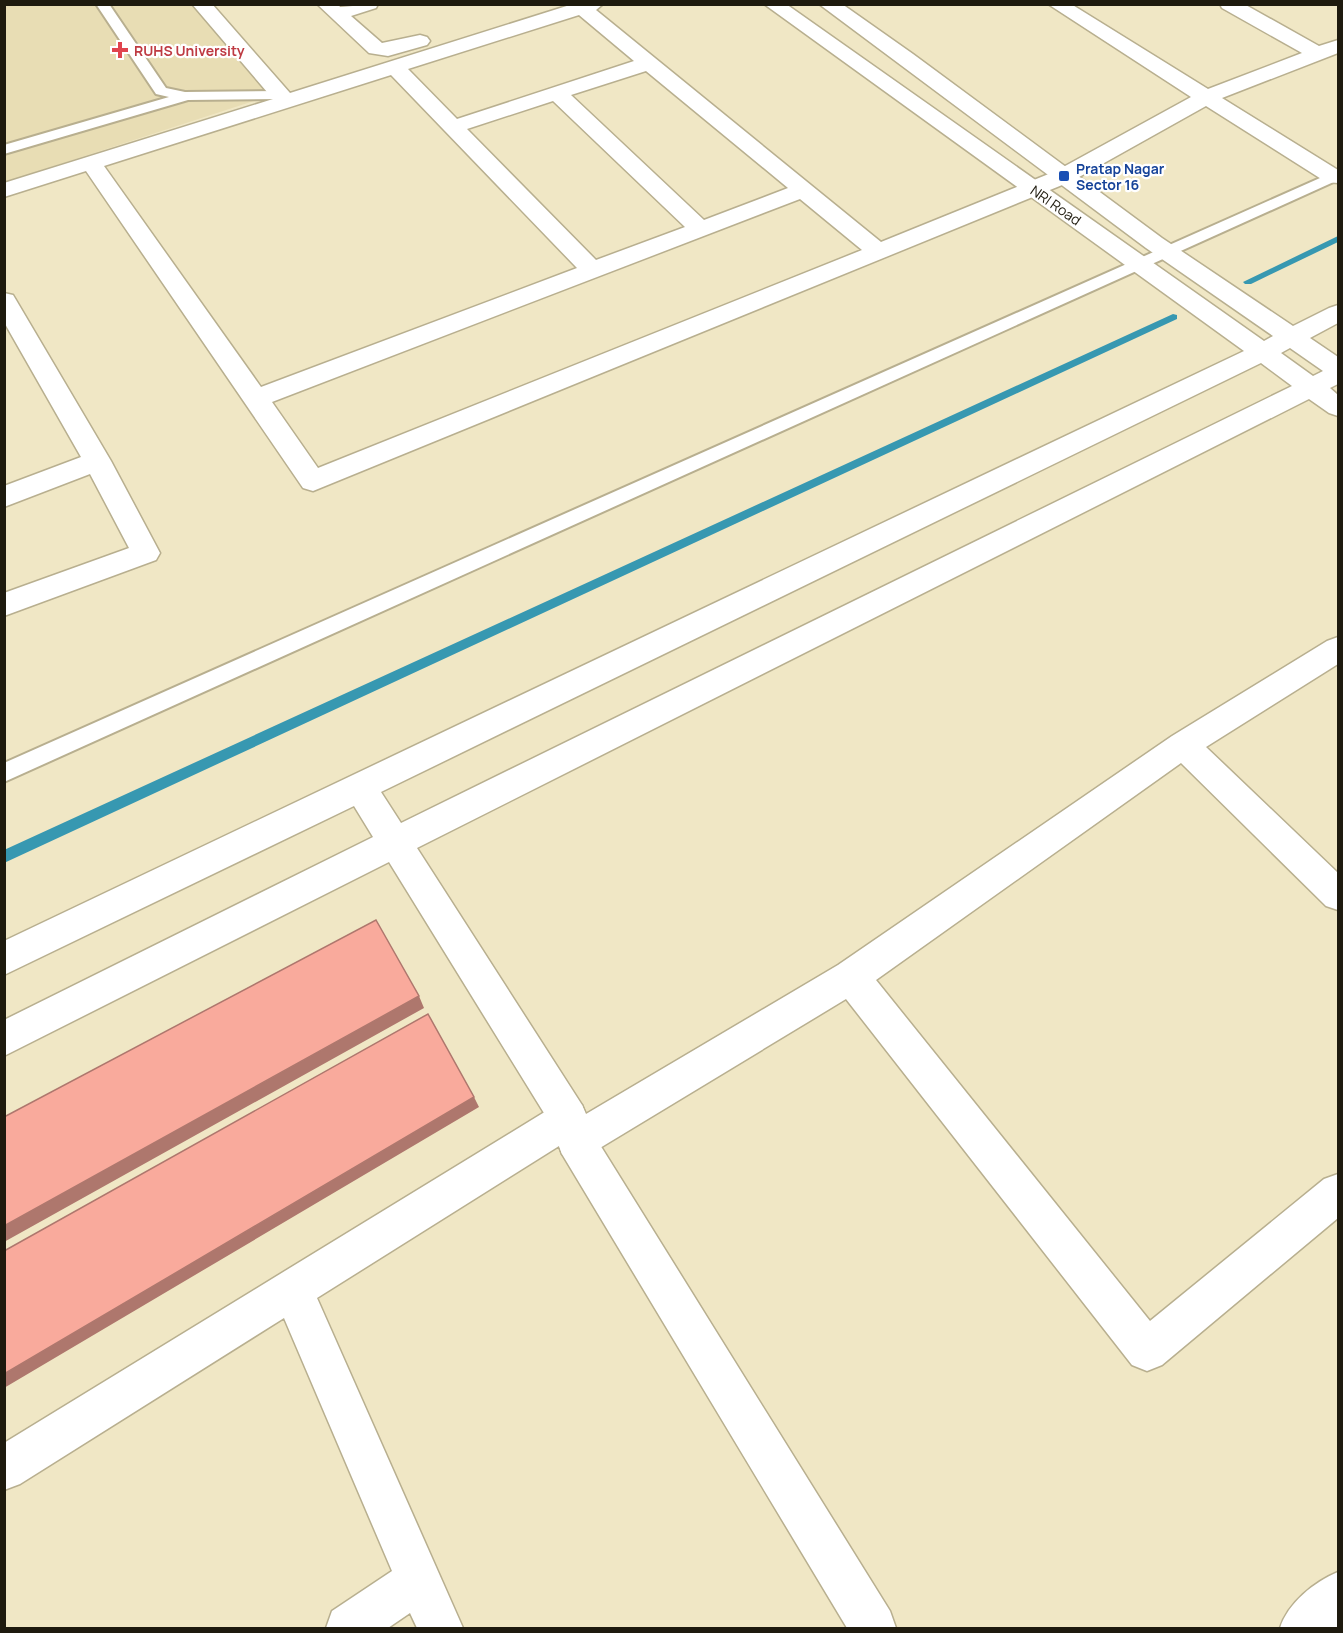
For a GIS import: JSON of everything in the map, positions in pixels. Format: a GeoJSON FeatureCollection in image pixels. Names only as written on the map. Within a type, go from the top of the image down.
{"type":"FeatureCollection","features":[{"type":"Feature","properties":{"kind":"street"},"geometry":{"type":"LineString","coordinates":[[201,4],[284,98]]}},
{"type":"Feature","properties":{"kind":"street"},"geometry":{"type":"LineString","coordinates":[[331,9],[369,4]]}},
{"type":"Feature","properties":{"kind":"street"},"geometry":{"type":"LineString","coordinates":[[331,9],[376,49],[388,50],[543,4]]}},
{"type":"Feature","properties":{"kind":"street","name":"NRI Road"},"geometry":{"type":"LineString","coordinates":[[773,4],[1141,264],[1338,407]]}},
{"type":"Feature","properties":{"kind":"street","name":"NRI Road"},"geometry":{"type":"LineString","coordinates":[[828,4],[906,58],[1166,251],[1338,369]]}},
{"type":"Feature","properties":{"kind":"street"},"geometry":{"type":"LineString","coordinates":[[1057,4],[1336,176]]}},
{"type":"Feature","properties":{"kind":"street"},"geometry":{"type":"LineString","coordinates":[[1228,4],[1317,54]]}},
{"type":"Feature","properties":{"kind":"street"},"geometry":{"type":"LineString","coordinates":[[4,190],[284,98],[395,67],[588,6],[649,63],[879,252]]}},
{"type":"Feature","properties":{"kind":"street"},"geometry":{"type":"LineString","coordinates":[[91,163],[313,481],[1064,176],[1206,97],[1338,46]]}},
{"type":"Feature","properties":{"kind":"street"},"geometry":{"type":"LineString","coordinates":[[453,127],[649,63]]}},
{"type":"Feature","properties":{"kind":"street"},"geometry":{"type":"LineString","coordinates":[[395,67],[592,270]]}},
{"type":"Feature","properties":{"kind":"street"},"geometry":{"type":"LineString","coordinates":[[556,93],[700,229]]}},
{"type":"Feature","properties":{"kind":"street"},"geometry":{"type":"LineString","coordinates":[[255,399],[803,190]]}},
{"type":"Feature","properties":{"kind":"street"},"geometry":{"type":"LineString","coordinates":[[4,300],[97,461],[146,553],[4,605]]}},
{"type":"Feature","properties":{"kind":"street"},"geometry":{"type":"LineString","coordinates":[[4,959],[1263,352],[1338,313]]}},
{"type":"Feature","properties":{"kind":"street"},"geometry":{"type":"LineString","coordinates":[[4,1039],[1338,374]]}},
{"type":"Feature","properties":{"kind":"street"},"geometry":{"type":"LineString","coordinates":[[4,497],[97,461]]}},
{"type":"Feature","properties":{"kind":"street"},"geometry":{"type":"LineString","coordinates":[[4,1468],[292,1289],[572,1129],[851,977],[1184,745],[1338,649]]}},
{"type":"Feature","properties":{"kind":"street"},"geometry":{"type":"LineString","coordinates":[[1184,745],[1338,895]]}},
{"type":"Feature","properties":{"kind":"street"},"geometry":{"type":"LineString","coordinates":[[360,787],[572,1129],[873,1629]]}},
{"type":"Feature","properties":{"kind":"street"},"geometry":{"type":"LineString","coordinates":[[851,977],[1147,1350],[1338,1193]]}},
{"type":"Feature","properties":{"kind":"street"},"geometry":{"type":"LineString","coordinates":[[292,1289],[440,1629]]}},
{"type":"Feature","properties":{"kind":"street"},"geometry":{"type":"LineString","coordinates":[[349,1629],[418,1580]]}},
{"type":"Feature","properties":{"kind":"street"},"geometry":{"type":"LineString","coordinates":[[1303,1629],[1338,1595]]}},
{"type":"Feature","properties":{"kind":"lane"},"geometry":{"type":"LineString","coordinates":[[102,4],[161,91],[185,96],[284,98]]}},
{"type":"Feature","properties":{"kind":"lane"},"geometry":{"type":"LineString","coordinates":[[4,150],[185,96]]}},
{"type":"Feature","properties":{"kind":"lane"},"geometry":{"type":"LineString","coordinates":[[4,773],[1336,176]]}},
{"type":"Feature","properties":{"kind":"shaded area","name":"RUHS University"},"geometry":{"type":"Polygon","coordinates":[[[4,5],[197,5],[272,95],[5,182],[4,5]]]}},
{"type":"Feature","properties":{"kind":"building"},"geometry":{"type":"Polygon","coordinates":[[[376,920],[419,996],[4,1226],[4,1117],[376,920]]]}},
{"type":"Feature","properties":{"kind":"building"},"geometry":{"type":"Polygon","coordinates":[[[428,1014],[474,1097],[4,1374],[4,1251],[428,1014]]]}},
{"type":"Feature","properties":{"kind":"waterway"},"geometry":{"type":"LineString","coordinates":[[1248,282],[1338,239]]}},
{"type":"Feature","properties":{"kind":"waterway"},"geometry":{"type":"LineString","coordinates":[[4,857],[1173,317]]}},
{"type":"Feature","properties":{"kind":"place","name":"RUHS University"},"geometry":{"type":"Point","coordinates":[120,50]}},
{"type":"Feature","properties":{"kind":"place","name":"Pratap Nagar Sector 16"},"geometry":{"type":"Point","coordinates":[1064,176]}}]}
